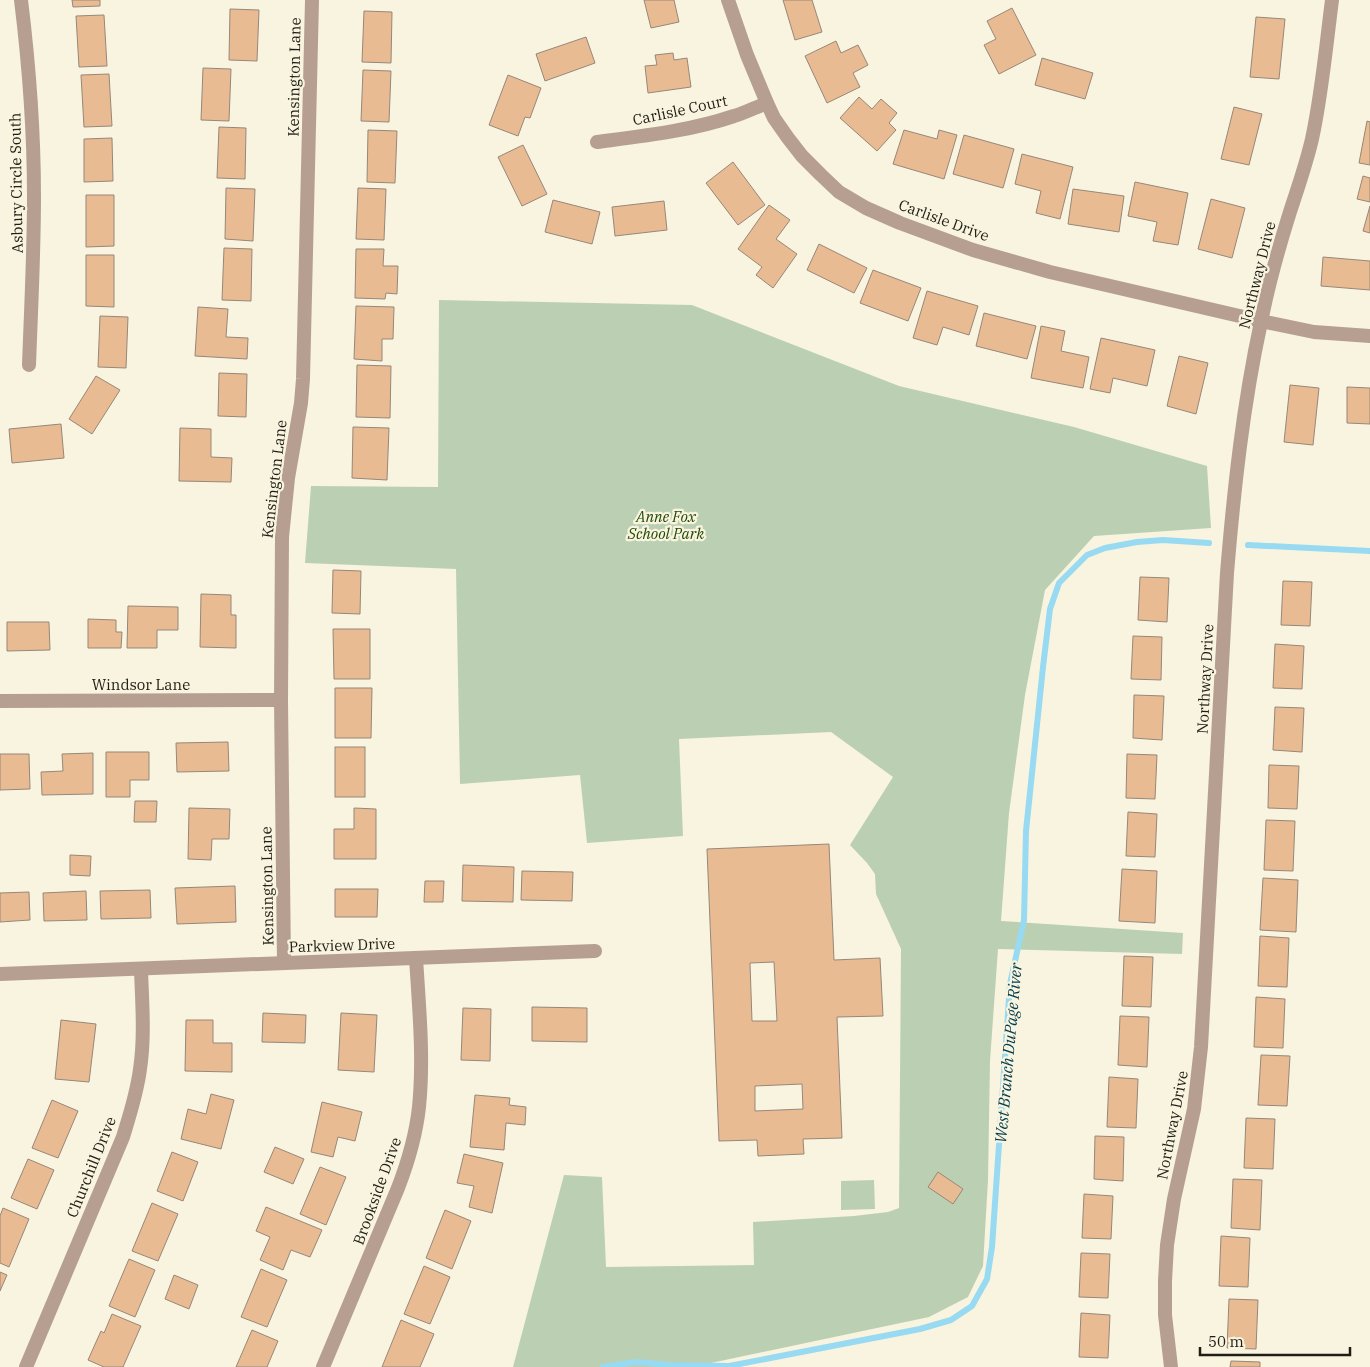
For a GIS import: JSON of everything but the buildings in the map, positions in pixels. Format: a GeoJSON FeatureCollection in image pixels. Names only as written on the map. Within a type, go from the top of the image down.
{"type":"FeatureCollection","features":[{"type":"Feature","properties":{"kind":"street","name":"Asbury Circle South"},"geometry":{"type":"LineString","coordinates":[[21,0],[33,148],[33,258],[29,365]]}},
{"type":"Feature","properties":{"kind":"street","name":"Kensington Lane"},"geometry":{"type":"LineString","coordinates":[[284,963],[281,700],[282,537],[287,487],[301,403],[303,379],[312,0]]}},
{"type":"Feature","properties":{"kind":"street","name":"Carlisle Drive"},"geometry":{"type":"LineString","coordinates":[[728,0],[747,55],[774,118],[802,156],[821,176],[839,192],[866,208],[973,250],[1050,272],[1314,332],[1370,336]]}},
{"type":"Feature","properties":{"kind":"street","name":"Northway Drive"},"geometry":{"type":"LineString","coordinates":[[1171,1367],[1165,1305],[1167,1245],[1174,1199],[1194,1109],[1199,1072],[1227,573],[1240,440],[1261,321],[1280,245],[1312,139],[1332,0]]}},
{"type":"Feature","properties":{"kind":"street","name":"Carlisle Court"},"geometry":{"type":"LineString","coordinates":[[597,142],[695,127],[735,116],[767,103]]}},
{"type":"Feature","properties":{"kind":"street","name":"Windsor Lane"},"geometry":{"type":"LineString","coordinates":[[0,701],[281,700]]}},
{"type":"Feature","properties":{"kind":"street","name":"Parkview Drive"},"geometry":{"type":"LineString","coordinates":[[0,974],[595,951]]}},
{"type":"Feature","properties":{"kind":"street","name":"Brookside Drive"},"geometry":{"type":"LineString","coordinates":[[323,1367],[398,1188],[414,1137],[419,1108],[421,1063],[416,958]]}},
{"type":"Feature","properties":{"kind":"street","name":"Churchill Drive"},"geometry":{"type":"LineString","coordinates":[[26,1367],[123,1137],[132,1106],[140,1068],[142,1039],[141,969]]}},
{"type":"Feature","properties":{"kind":"green space","name":"Anne Fox School Park"},"geometry":{"type":"Polygon","coordinates":[[[439,300],[692,305],[899,386],[1074,427],[1207,466],[1211,528],[1094,536],[1045,590],[1025,695],[1009,813],[1001,921],[1183,933],[1182,954],[998,949],[990,1061],[988,1180],[983,1266],[968,1297],[929,1317],[692,1367],[513,1367],[564,1175],[602,1177],[606,1267],[754,1265],[753,1222],[854,1216],[888,1212],[899,1208],[901,949],[876,894],[875,874],[850,845],[893,777],[831,732],[679,739],[683,836],[587,843],[580,775],[460,784],[456,569],[305,563],[311,486],[438,487],[439,300]]]}},
{"type":"Feature","properties":{"kind":"green space"},"geometry":{"type":"Polygon","coordinates":[[[874,1180],[875,1209],[841,1210],[841,1181],[874,1180]]]}},
{"type":"Feature","properties":{"kind":"waterway","name":"West Branch DuPage River"},"geometry":{"type":"LineString","coordinates":[[603,1367],[636,1362],[670,1365],[729,1366],[920,1329],[951,1320],[972,1306],[987,1279],[992,1247],[1010,984],[1024,920],[1026,831],[1050,609],[1059,583],[1087,555],[1105,548],[1137,542],[1163,540],[1209,543]]}},
{"type":"Feature","properties":{"kind":"waterway","name":"West Branch DuPage River"},"geometry":{"type":"LineString","coordinates":[[1248,545],[1370,551]]}}]}
